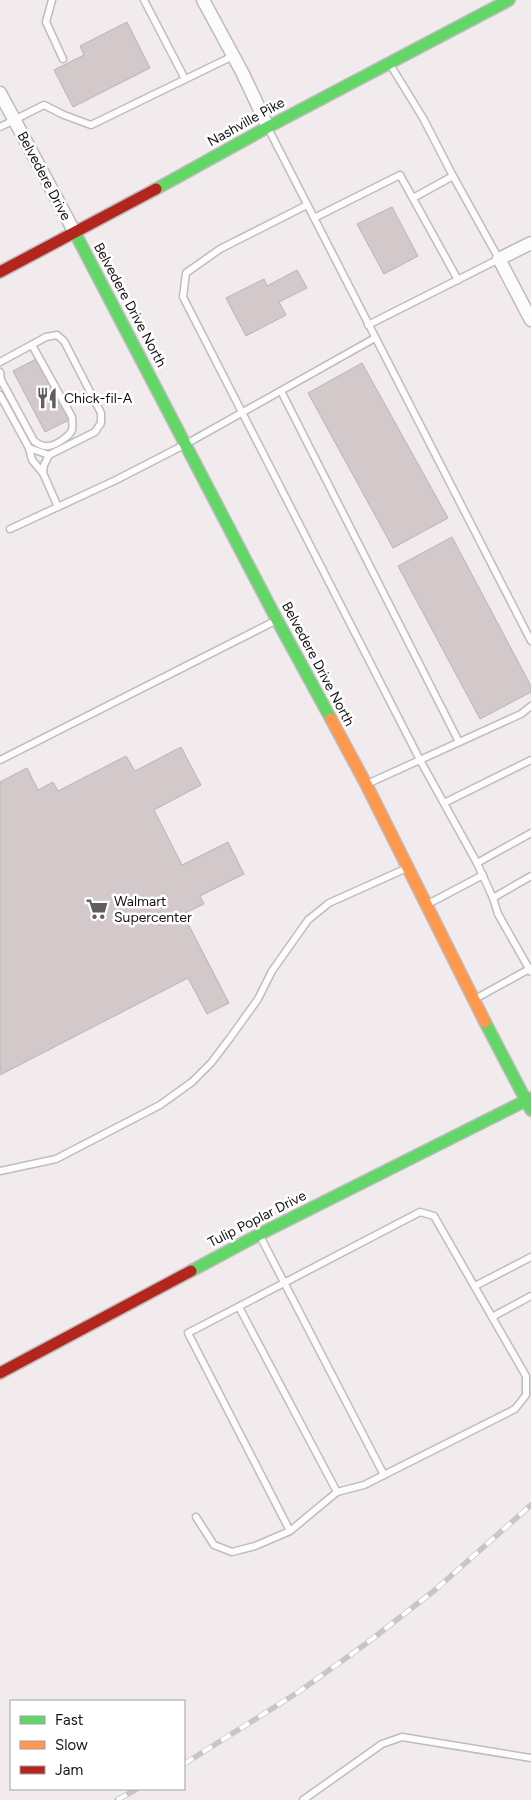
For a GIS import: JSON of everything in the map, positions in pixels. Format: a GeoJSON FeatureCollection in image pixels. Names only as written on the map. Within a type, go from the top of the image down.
{"type":"FeatureCollection","features":[{"type":"Feature","properties":{"kind":"street"},"geometry":{"type":"LineString","coordinates":[[203,0],[268,127]]}},
{"type":"Feature","properties":{"kind":"street","name":"Nashville Pike"},"geometry":{"type":"LineString","coordinates":[[0,272],[268,127],[509,0]]}},
{"type":"Feature","properties":{"kind":"street","name":"Belvedere Drive"},"geometry":{"type":"LineString","coordinates":[[0,93],[75,233]]}},
{"type":"Feature","properties":{"kind":"street","name":"Belvedere Drive North"},"geometry":{"type":"LineString","coordinates":[[75,233],[277,620],[366,784],[474,1000],[529,1103]]}},
{"type":"Feature","properties":{"kind":"street"},"geometry":{"type":"LineString","coordinates":[[531,243],[499,259],[531,320]]}},
{"type":"Feature","properties":{"kind":"street","name":"Tulip Poplar Drive"},"geometry":{"type":"LineString","coordinates":[[0,1372],[260,1234],[529,1103]]}},
{"type":"Feature","properties":{"kind":"lane"},"geometry":{"type":"LineString","coordinates":[[52,0],[46,22],[63,59]]}},
{"type":"Feature","properties":{"kind":"lane"},"geometry":{"type":"LineString","coordinates":[[144,0],[185,79]]}},
{"type":"Feature","properties":{"kind":"lane"},"geometry":{"type":"LineString","coordinates":[[0,127],[44,105],[91,125],[233,56]]}},
{"type":"Feature","properties":{"kind":"lane"},"geometry":{"type":"LineString","coordinates":[[368,325],[499,259],[423,118],[389,63]]}},
{"type":"Feature","properties":{"kind":"lane"},"geometry":{"type":"LineString","coordinates":[[268,127],[531,642]]}},
{"type":"Feature","properties":{"kind":"lane"},"geometry":{"type":"LineString","coordinates":[[314,218],[400,174],[458,280]]}},
{"type":"Feature","properties":{"kind":"lane"},"geometry":{"type":"LineString","coordinates":[[413,198],[453,176]]}},
{"type":"Feature","properties":{"kind":"lane"},"geometry":{"type":"LineString","coordinates":[[307,205],[220,249],[186,273],[183,297],[420,760],[477,862],[498,914],[530,970],[474,1000]]}},
{"type":"Feature","properties":{"kind":"lane"},"geometry":{"type":"LineString","coordinates":[[0,362],[46,337],[57,335],[64,341],[101,413],[101,423],[95,432],[49,455],[43,472]]}},
{"type":"Feature","properties":{"kind":"lane"},"geometry":{"type":"LineString","coordinates":[[10,529],[116,480],[186,444],[375,338]]}},
{"type":"Feature","properties":{"kind":"lane"},"geometry":{"type":"LineString","coordinates":[[0,372],[1,380],[34,441],[39,445],[47,446],[68,435],[72,430],[72,417],[32,344]]}},
{"type":"Feature","properties":{"kind":"lane"},"geometry":{"type":"LineString","coordinates":[[281,391],[459,742]]}},
{"type":"Feature","properties":{"kind":"lane"},"geometry":{"type":"LineString","coordinates":[[0,395],[29,448],[32,460],[43,472],[58,507]]}},
{"type":"Feature","properties":{"kind":"lane"},"geometry":{"type":"LineString","coordinates":[[29,448],[49,455]]}},
{"type":"Feature","properties":{"kind":"lane"},"geometry":{"type":"LineString","coordinates":[[0,760],[277,620]]}},
{"type":"Feature","properties":{"kind":"lane"},"geometry":{"type":"LineString","coordinates":[[366,784],[521,714],[531,706]]}},
{"type":"Feature","properties":{"kind":"lane"},"geometry":{"type":"LineString","coordinates":[[444,803],[531,760]]}},
{"type":"Feature","properties":{"kind":"lane"},"geometry":{"type":"LineString","coordinates":[[477,862],[531,833]]}},
{"type":"Feature","properties":{"kind":"lane"},"geometry":{"type":"LineString","coordinates":[[0,1171],[56,1159],[160,1105],[176,1094],[192,1082],[216,1057],[258,999],[272,971],[308,920],[329,903],[408,867]]}},
{"type":"Feature","properties":{"kind":"lane"},"geometry":{"type":"LineString","coordinates":[[426,905],[483,875]]}},
{"type":"Feature","properties":{"kind":"lane"},"geometry":{"type":"LineString","coordinates":[[493,898],[531,876]]}},
{"type":"Feature","properties":{"kind":"lane"},"geometry":{"type":"LineString","coordinates":[[196,1517],[214,1545],[232,1552],[255,1546],[290,1531],[337,1492],[364,1484],[384,1475],[516,1409],[526,1395],[526,1376],[434,1216],[420,1212],[188,1333],[290,1531]]}},
{"type":"Feature","properties":{"kind":"lane"},"geometry":{"type":"LineString","coordinates":[[260,1234],[384,1475]]}},
{"type":"Feature","properties":{"kind":"lane"},"geometry":{"type":"LineString","coordinates":[[475,1286],[531,1257]]}},
{"type":"Feature","properties":{"kind":"lane"},"geometry":{"type":"LineString","coordinates":[[492,1317],[531,1296]]}},
{"type":"Feature","properties":{"kind":"lane"},"geometry":{"type":"LineString","coordinates":[[239,1307],[337,1492]]}},
{"type":"Feature","properties":{"kind":"lane"},"geometry":{"type":"LineString","coordinates":[[303,1800],[382,1744],[402,1737],[531,1758]]}},
{"type":"Feature","properties":{"kind":"building"},"geometry":{"type":"Polygon","coordinates":[[[127,22],[150,68],[73,107],[54,70],[84,55],[80,46],[127,22]]]}},
{"type":"Feature","properties":{"kind":"building"},"geometry":{"type":"Polygon","coordinates":[[[392,207],[418,256],[384,274],[357,224],[392,207]]]}},
{"type":"Feature","properties":{"kind":"building"},"geometry":{"type":"Polygon","coordinates":[[[297,270],[307,288],[279,302],[286,315],[246,336],[226,298],[264,279],[267,286],[297,270]]]}},
{"type":"Feature","properties":{"kind":"building"},"geometry":{"type":"Polygon","coordinates":[[[36,359],[69,420],[45,432],[13,371],[36,359]]]}},
{"type":"Feature","properties":{"kind":"building"},"geometry":{"type":"Polygon","coordinates":[[[362,363],[448,518],[393,548],[308,393],[362,363]]]}},
{"type":"Feature","properties":{"kind":"building"},"geometry":{"type":"Polygon","coordinates":[[[452,537],[531,686],[531,692],[480,719],[398,566],[452,537]]]}},
{"type":"Feature","properties":{"kind":"building","name":"Walmart Supercenter"},"geometry":{"type":"Polygon","coordinates":[[[181,747],[201,785],[154,810],[182,865],[228,842],[244,874],[200,896],[204,904],[183,914],[229,1003],[207,1014],[188,978],[0,1075],[0,782],[27,768],[38,790],[53,782],[58,791],[126,756],[135,771],[181,747]]]}},
{"type":"Feature","properties":{"kind":"railway"},"geometry":{"type":"LineString","coordinates":[[185,1763],[300,1691],[367,1643],[435,1590],[531,1505]]}},
{"type":"Feature","properties":{"kind":"railway"},"geometry":{"type":"LineString","coordinates":[[117,1800],[135,1790]]}},
{"type":"Feature","properties":{"kind":"traffic: fast"},"geometry":{"type":"LineString","coordinates":[[156,189],[268,127],[509,0]]}},
{"type":"Feature","properties":{"kind":"traffic: fast"},"geometry":{"type":"LineString","coordinates":[[75,233],[277,620],[331,719]]}},
{"type":"Feature","properties":{"kind":"traffic: fast"},"geometry":{"type":"LineString","coordinates":[[485,1022],[531,1110]]}},
{"type":"Feature","properties":{"kind":"traffic: fast"},"geometry":{"type":"LineString","coordinates":[[191,1271],[260,1234],[531,1098]]}},
{"type":"Feature","properties":{"kind":"traffic: slow"},"geometry":{"type":"LineString","coordinates":[[331,719],[366,784],[485,1022]]}},
{"type":"Feature","properties":{"kind":"traffic: jam"},"geometry":{"type":"LineString","coordinates":[[0,272],[156,189]]}},
{"type":"Feature","properties":{"kind":"traffic: jam"},"geometry":{"type":"LineString","coordinates":[[0,1373],[191,1271]]}},
{"type":"Feature","properties":{"kind":"place","name":"Chick-fil-A"},"geometry":{"type":"Point","coordinates":[47,398]}},
{"type":"Feature","properties":{"kind":"place","name":"Walmart Supercenter"},"geometry":{"type":"Point","coordinates":[97,909]}}]}
